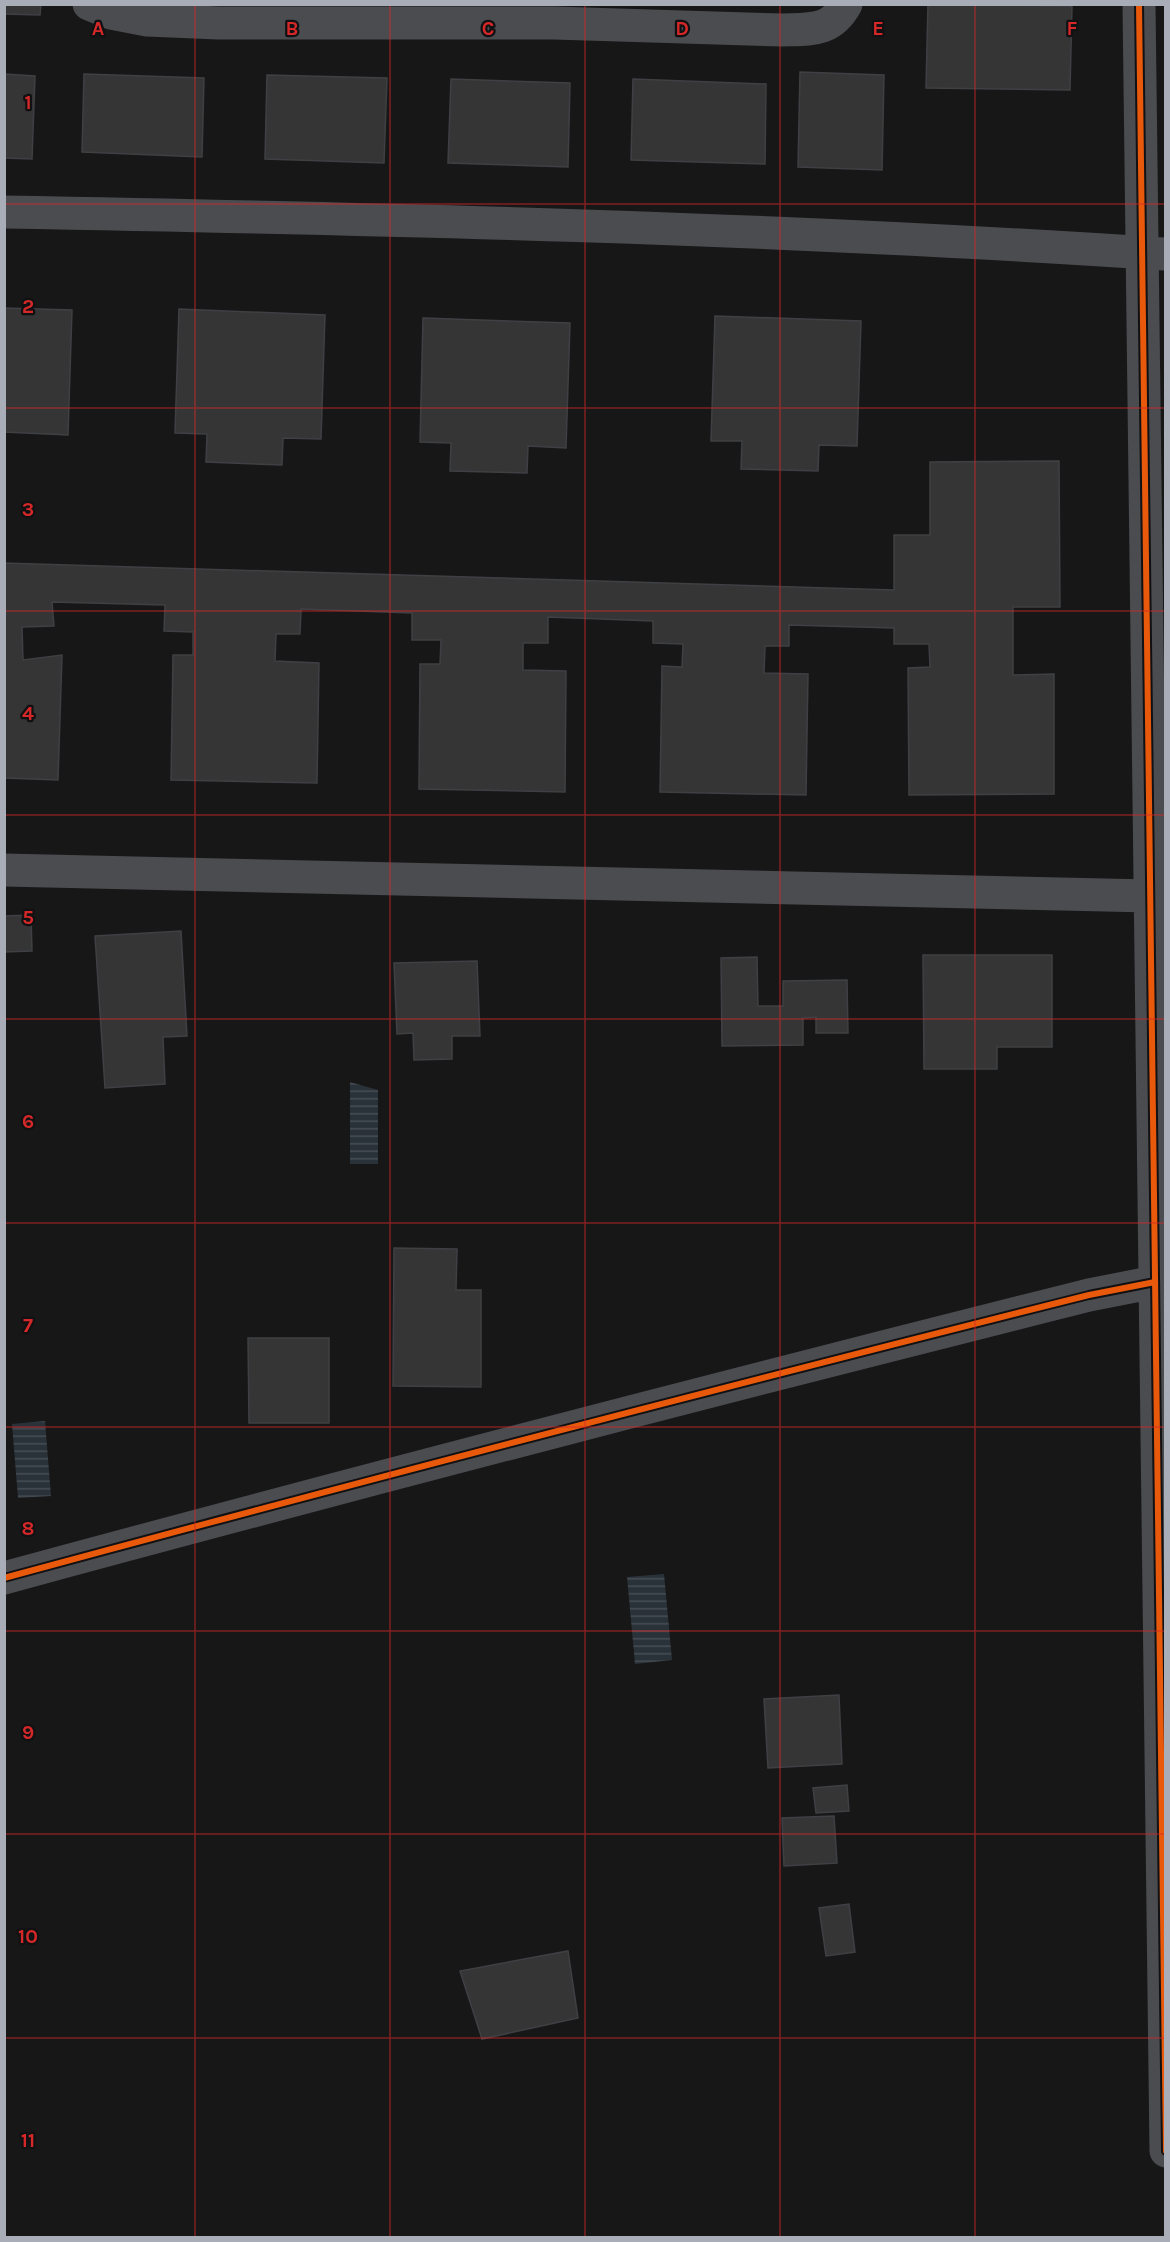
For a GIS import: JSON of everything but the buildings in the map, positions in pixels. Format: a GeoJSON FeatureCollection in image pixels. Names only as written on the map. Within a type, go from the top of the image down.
{"type":"FeatureCollection","features":[{"type":"Feature","properties":{"kind":"street"},"geometry":{"type":"LineString","coordinates":[[89,4],[111,13],[147,20],[219,23],[554,23],[782,30],[813,29],[827,25],[840,16],[846,4]]}},
{"type":"Feature","properties":{"kind":"street"},"geometry":{"type":"LineString","coordinates":[[1139,4],[1154,254],[1150,896],[1166,2151]]}},
{"type":"Feature","properties":{"kind":"street"},"geometry":{"type":"LineString","coordinates":[[4,212],[482,222],[853,236],[1154,254]]}},
{"type":"Feature","properties":{"kind":"street"},"geometry":{"type":"LineString","coordinates":[[4,870],[1150,896]]}},
{"type":"Feature","properties":{"kind":"street"},"geometry":{"type":"LineString","coordinates":[[4,1578],[342,1486],[673,1400],[1089,1295],[1155,1282]]}},
{"type":"Feature","properties":{"kind":"shaded area"},"geometry":{"type":"Polygon","coordinates":[[[350,1082],[378,1090],[378,1164],[350,1164],[350,1082]]]}},
{"type":"Feature","properties":{"kind":"shaded area"},"geometry":{"type":"Polygon","coordinates":[[[45,1421],[51,1496],[18,1498],[12,1424],[45,1421]]]}},
{"type":"Feature","properties":{"kind":"shaded area"},"geometry":{"type":"Polygon","coordinates":[[[664,1574],[672,1660],[635,1664],[627,1577],[664,1574]]]}},
{"type":"Feature","properties":{"kind":"cycle path"},"geometry":{"type":"LineString","coordinates":[[1139,4],[1166,2151]]}},
{"type":"Feature","properties":{"kind":"cycle path"},"geometry":{"type":"LineString","coordinates":[[4,1578],[682,1399],[1089,1295],[1155,1282]]}}]}
